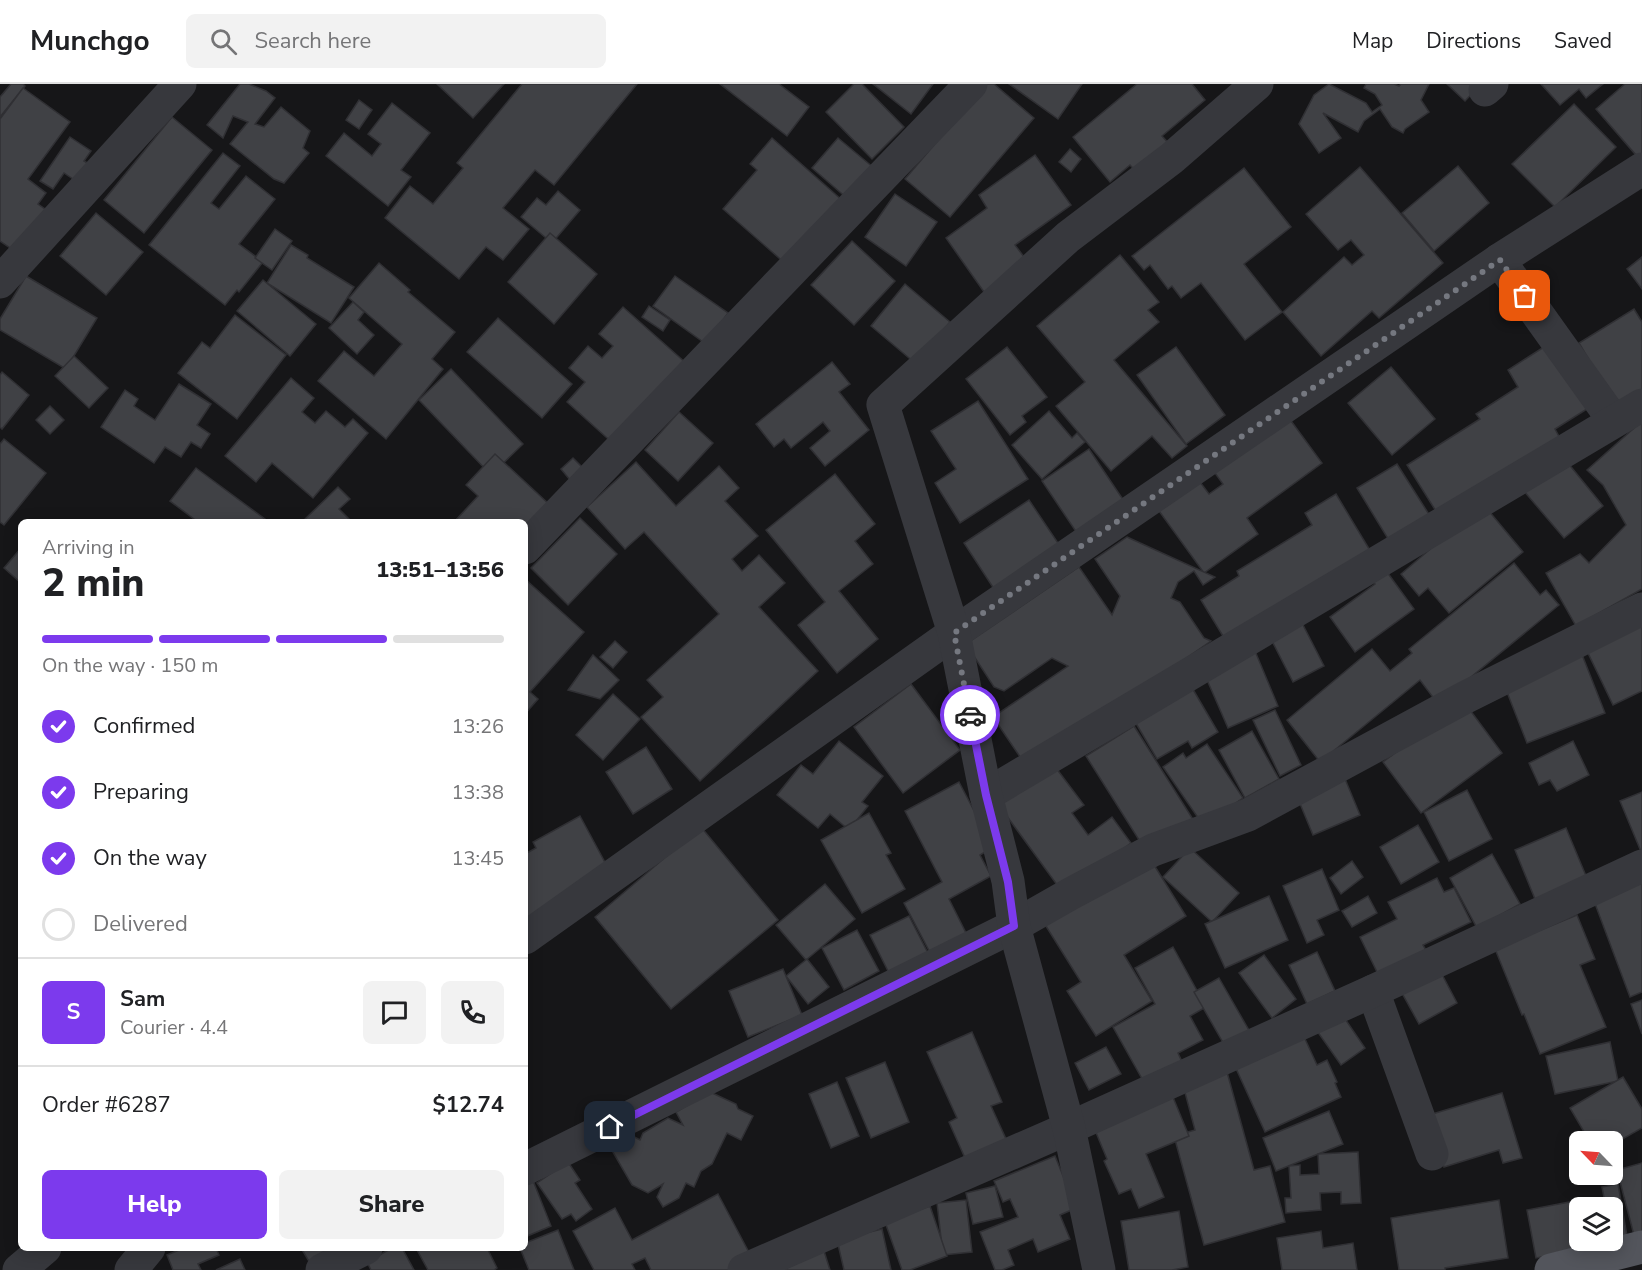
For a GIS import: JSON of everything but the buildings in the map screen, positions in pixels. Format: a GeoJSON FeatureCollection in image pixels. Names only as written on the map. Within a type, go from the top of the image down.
{"type":"FeatureCollection","features":[{"type":"Feature","properties":{"kind":"main road"},"geometry":{"type":"LineString","coordinates":[[1555,1269],[1642,1247]]}},
{"type":"Feature","properties":{"kind":"street"},"geometry":{"type":"LineString","coordinates":[[0,282],[180,84]]}},
{"type":"Feature","properties":{"kind":"street"},"geometry":{"type":"LineString","coordinates":[[528,545],[971,84]]}},
{"type":"Feature","properties":{"kind":"street"},"geometry":{"type":"LineString","coordinates":[[1099,1270],[1069,1128],[1014,926],[1008,882],[986,795],[954,633],[883,405],[1068,237],[1172,158],[1257,84]]}},
{"type":"Feature","properties":{"kind":"street"},"geometry":{"type":"LineString","coordinates":[[528,936],[954,633],[1500,260],[1642,169]]}},
{"type":"Feature","properties":{"kind":"street"},"geometry":{"type":"LineString","coordinates":[[1500,260],[1614,421]]}},
{"type":"Feature","properties":{"kind":"street"},"geometry":{"type":"LineString","coordinates":[[986,795],[1642,405]]}},
{"type":"Feature","properties":{"kind":"street"},"geometry":{"type":"LineString","coordinates":[[528,1168],[1014,926],[1153,850],[1248,816],[1464,698],[1642,609]]}},
{"type":"Feature","properties":{"kind":"street"},"geometry":{"type":"LineString","coordinates":[[744,1270],[1069,1128],[1373,991],[1642,866]]}},
{"type":"Feature","properties":{"kind":"street"},"geometry":{"type":"LineString","coordinates":[[1373,991],[1432,1154]]}},
{"type":"Feature","properties":{"kind":"street"},"geometry":{"type":"LineString","coordinates":[[20,1270],[42,1251]]}},
{"type":"Feature","properties":{"kind":"street"},"geometry":{"type":"LineString","coordinates":[[119,1251],[131,1270],[147,1251]]}},
{"type":"Feature","properties":{"kind":"street"},"geometry":{"type":"LineString","coordinates":[[322,1270],[360,1251]]}},
{"type":"Feature","properties":{"kind":"way so far"},"geometry":{"type":"LineString","coordinates":[[970,715],[954,633],[1500,260],[1525,296]]}},
{"type":"Feature","properties":{"kind":"route"},"geometry":{"type":"LineString","coordinates":[[610,1127],[1014,926],[1008,882],[986,795],[970,715]]}}]}
